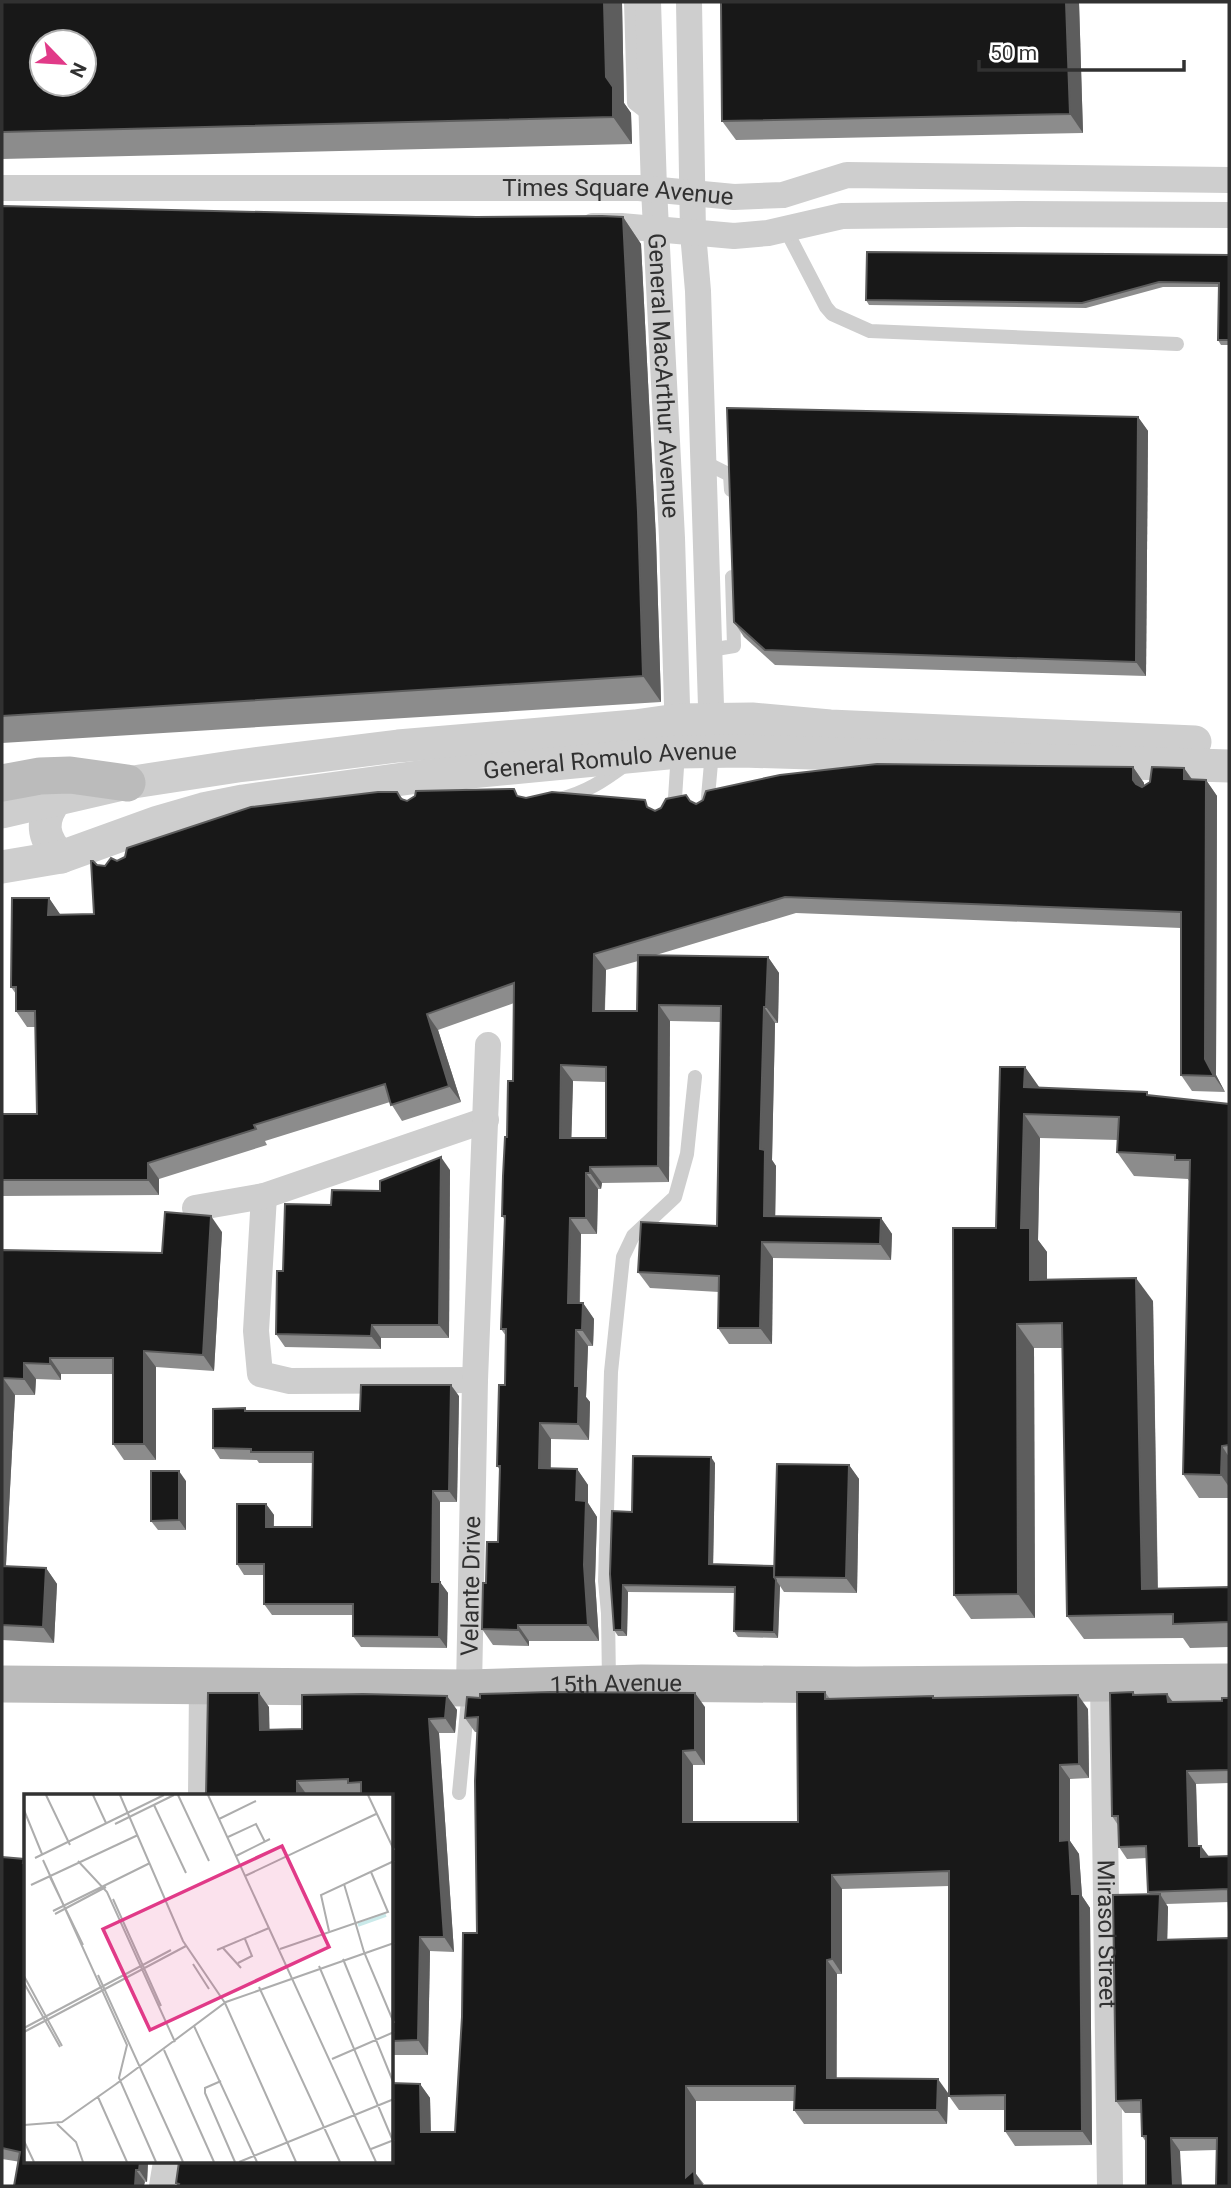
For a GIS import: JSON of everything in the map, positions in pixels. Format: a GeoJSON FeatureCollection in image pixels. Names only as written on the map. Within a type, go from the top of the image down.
{"type":"FeatureCollection","features":[{"type":"Feature","properties":{"kind":"main road"},"geometry":{"type":"LineString","coordinates":[[2,783],[40,776],[70,775],[127,783]]}},
{"type":"Feature","properties":{"kind":"main road","name":"15th Avenue"},"geometry":{"type":"LineString","coordinates":[[2,1684],[469,1688],[721,1683],[919,1685],[1229,1682]]}},
{"type":"Feature","properties":{"kind":"street","name":"General MacArthur Avenue"},"geometry":{"type":"LineString","coordinates":[[648,2],[678,736]]}},
{"type":"Feature","properties":{"kind":"street","name":"General MacArthur Avenue"},"geometry":{"type":"LineString","coordinates":[[689,2],[693,233],[698,291],[712,751]]}},
{"type":"Feature","properties":{"kind":"street","name":"Times Square Avenue"},"geometry":{"type":"LineString","coordinates":[[2,188],[513,187],[654,189],[734,197],[783,195],[846,175],[1229,180]]}},
{"type":"Feature","properties":{"kind":"street","name":"Times Square Avenue"},"geometry":{"type":"LineString","coordinates":[[565,227],[621,226],[734,236],[786,230],[842,216],[1229,215]]}},
{"type":"Feature","properties":{"kind":"street","name":"General Romulo Avenue"},"geometry":{"type":"LineString","coordinates":[[2,812],[127,783],[238,766],[410,767],[637,758],[711,719],[752,719],[830,726],[1229,766]]}},
{"type":"Feature","properties":{"kind":"street","name":"General Romulo Avenue"},"geometry":{"type":"LineString","coordinates":[[2,867],[106,851],[203,809],[410,767],[635,726],[678,736],[712,751],[1156,759],[1229,743]]}},
{"type":"Feature","properties":{"kind":"street"},"geometry":{"type":"LineString","coordinates":[[57,798],[49,809],[45,822],[51,848],[61,857]]}},
{"type":"Feature","properties":{"kind":"street","name":"Velante Drive"},"geometry":{"type":"LineString","coordinates":[[469,1688],[475,1380],[488,1045]]}},
{"type":"Feature","properties":{"kind":"street"},"geometry":{"type":"LineString","coordinates":[[195,1208],[264,1196],[486,1120]]}},
{"type":"Feature","properties":{"kind":"street"},"geometry":{"type":"LineString","coordinates":[[264,1196],[257,1331],[260,1374],[290,1381],[475,1380]]}},
{"type":"Feature","properties":{"kind":"street","name":"Mirasol Street"},"geometry":{"type":"LineString","coordinates":[[1103,1682],[1111,2186]]}},
{"type":"Feature","properties":{"kind":"street"},"geometry":{"type":"LineString","coordinates":[[201,1794],[202,1685]]}},
{"type":"Feature","properties":{"kind":"street"},"geometry":{"type":"LineString","coordinates":[[162,2186],[166,2164]]}},
{"type":"Feature","properties":{"kind":"lane"},"geometry":{"type":"LineString","coordinates":[[631,2],[634,103],[652,117]]}},
{"type":"Feature","properties":{"kind":"lane"},"geometry":{"type":"LineString","coordinates":[[786,230],[826,307],[832,314],[870,331],[1177,344]]}},
{"type":"Feature","properties":{"kind":"lane"},"geometry":{"type":"LineString","coordinates":[[704,462],[730,475],[731,501]]}},
{"type":"Feature","properties":{"kind":"lane"},"geometry":{"type":"LineString","coordinates":[[710,650],[734,646],[732,567]]}},
{"type":"Feature","properties":{"kind":"lane"},"geometry":{"type":"LineString","coordinates":[[666,817],[675,798],[678,736]]}},
{"type":"Feature","properties":{"kind":"lane"},"geometry":{"type":"LineString","coordinates":[[707,810],[712,751]]}},
{"type":"Feature","properties":{"kind":"lane"},"geometry":{"type":"LineString","coordinates":[[546,802],[593,788],[637,758]]}},
{"type":"Feature","properties":{"kind":"lane"},"geometry":{"type":"LineString","coordinates":[[609,1684],[605,1581],[611,1371],[623,1257],[632,1236],[675,1197],[687,1154],[695,1077]]}},
{"type":"Feature","properties":{"kind":"lane","name":"Velante Drive"},"geometry":{"type":"LineString","coordinates":[[458,1793],[469,1688]]}},
{"type":"Feature","properties":{"kind":"building"},"geometry":{"type":"Polygon","coordinates":[[[2,2],[604,2],[606,77],[613,87],[613,117],[2,132],[2,2]]]}},
{"type":"Feature","properties":{"kind":"building"},"geometry":{"type":"Polygon","coordinates":[[[721,2],[1066,2],[1070,114],[722,121],[721,2]]]}},
{"type":"Feature","properties":{"kind":"building"},"geometry":{"type":"Polygon","coordinates":[[[2,206],[476,217],[623,217],[638,512],[643,676],[2,716],[2,206]]]}},
{"type":"Feature","properties":{"kind":"building"},"geometry":{"type":"Polygon","coordinates":[[[867,252],[1229,255],[1229,340],[1218,340],[1219,283],[1159,282],[1082,303],[866,300],[867,252]]]}},
{"type":"Feature","properties":{"kind":"building"},"geometry":{"type":"Polygon","coordinates":[[[727,408],[1138,417],[1136,662],[765,650],[734,622],[727,408]]]}},
{"type":"Feature","properties":{"kind":"building"},"geometry":{"type":"Polygon","coordinates":[[[877,764],[1133,767],[1133,780],[1142,787],[1150,782],[1152,767],[1184,768],[1184,779],[1206,780],[1205,1059],[1214,1076],[1181,1075],[1181,912],[785,897],[594,954],[593,1011],[637,1011],[638,955],[768,957],[760,1149],[765,1150],[764,1216],[881,1218],[880,1244],[762,1242],[760,1328],[718,1328],[719,1276],[638,1272],[641,1222],[717,1226],[721,1006],[659,1005],[658,1166],[590,1167],[590,1173],[586,1173],[586,1218],[570,1218],[568,1303],[583,1303],[582,1330],[576,1330],[575,1386],[579,1386],[578,1424],[540,1423],[539,1468],[577,1469],[576,1500],[586,1501],[584,1565],[588,1625],[518,1625],[518,1630],[482,1629],[487,1542],[498,1542],[499,1385],[505,1385],[506,1329],[501,1329],[505,1216],[502,1216],[503,1176],[508,1081],[513,1081],[514,983],[427,1014],[449,1086],[391,1105],[385,1084],[254,1125],[256,1129],[148,1163],[148,1180],[2,1180],[2,1114],[37,1114],[35,1011],[16,1011],[16,987],[11,987],[12,898],[49,898],[48,915],[94,914],[91,861],[105,866],[111,858],[117,861],[125,857],[127,848],[251,807],[378,792],[397,792],[401,799],[407,801],[415,796],[416,791],[514,789],[517,796],[526,798],[552,792],[645,800],[647,807],[655,811],[661,808],[666,799],[686,795],[696,804],[703,800],[706,791],[780,775],[877,764]],[[561,1065],[560,1138],[606,1138],[606,1067],[561,1065]]]}},
{"type":"Feature","properties":{"kind":"building"},"geometry":{"type":"Polygon","coordinates":[[[1000,1067],[1025,1067],[1024,1087],[1147,1092],[1147,1095],[1229,1104],[1229,1445],[1222,1446],[1221,1475],[1183,1474],[1190,1160],[1175,1160],[1175,1155],[1117,1152],[1119,1117],[1024,1114],[1021,1228],[1030,1228],[1030,1280],[1136,1278],[1142,1589],[1229,1587],[1229,1622],[1173,1624],[1173,1614],[1067,1616],[1062,1323],[1017,1324],[1018,1594],[954,1595],[953,1228],[996,1228],[1000,1067]]]}},
{"type":"Feature","properties":{"kind":"building"},"geometry":{"type":"Polygon","coordinates":[[[441,1157],[439,1325],[372,1325],[371,1336],[276,1334],[277,1271],[283,1271],[285,1204],[331,1205],[332,1190],[380,1191],[380,1181],[441,1157]]]}},
{"type":"Feature","properties":{"kind":"building"},"geometry":{"type":"Polygon","coordinates":[[[165,1212],[211,1216],[203,1355],[144,1351],[144,1444],[113,1444],[113,1358],[50,1358],[50,1364],[24,1363],[24,1379],[3,1378],[2,1409],[2,1250],[162,1253],[165,1212]]]}},
{"type":"Feature","properties":{"kind":"building"},"geometry":{"type":"Polygon","coordinates":[[[361,1385],[451,1385],[449,1491],[433,1491],[432,1582],[440,1582],[439,1637],[353,1636],[353,1604],[264,1604],[264,1564],[237,1564],[237,1504],[266,1504],[266,1527],[312,1527],[313,1452],[251,1452],[251,1449],[213,1448],[213,1409],[360,1411],[361,1385]]]}},
{"type":"Feature","properties":{"kind":"building"},"geometry":{"type":"Polygon","coordinates":[[[633,1456],[711,1457],[709,1564],[774,1566],[774,1632],[734,1631],[735,1587],[623,1585],[622,1630],[614,1630],[610,1574],[612,1511],[632,1512],[633,1456]]]}},
{"type":"Feature","properties":{"kind":"building"},"geometry":{"type":"Polygon","coordinates":[[[777,1464],[849,1465],[846,1578],[774,1577],[777,1464]]]}},
{"type":"Feature","properties":{"kind":"building"},"geometry":{"type":"Polygon","coordinates":[[[151,1471],[179,1471],[179,1520],[151,1521],[151,1471]]]}},
{"type":"Feature","properties":{"kind":"building"},"geometry":{"type":"Polygon","coordinates":[[[2,1566],[46,1568],[43,1627],[2,1625],[2,1566]]]}},
{"type":"Feature","properties":{"kind":"building"},"geometry":{"type":"Polygon","coordinates":[[[797,1692],[825,1692],[825,1699],[1078,1695],[1079,1764],[1060,1765],[1060,1841],[1069,1840],[1072,1894],[1080,1894],[1082,2131],[1005,2131],[1005,2095],[949,2096],[949,1871],[832,1875],[832,1959],[827,1960],[827,2078],[938,2079],[937,2110],[794,2110],[795,2086],[686,2086],[686,2177],[694,2170],[695,2186],[178,2186],[179,2164],[394,2164],[394,2083],[420,2084],[421,2132],[455,2132],[462,2017],[463,1933],[477,1933],[475,1781],[478,1717],[465,1718],[467,1697],[480,1698],[480,1694],[695,1693],[695,1750],[683,1751],[683,1822],[798,1822],[797,1692]]]}},
{"type":"Feature","properties":{"kind":"building"},"geometry":{"type":"Polygon","coordinates":[[[1133,1692],[1133,1695],[1167,1694],[1168,1702],[1222,1701],[1222,1698],[1229,1698],[1229,1770],[1187,1771],[1189,1846],[1201,1846],[1201,1857],[1229,1856],[1229,1912],[1228,1889],[1148,1892],[1146,1846],[1119,1847],[1118,1816],[1112,1816],[1110,1693],[1133,1692]]]}},
{"type":"Feature","properties":{"kind":"building"},"geometry":{"type":"Polygon","coordinates":[[[208,1693],[259,1693],[260,1730],[302,1729],[302,1695],[447,1696],[445,1718],[429,1719],[444,1937],[420,1937],[418,2040],[394,2041],[394,1794],[361,1794],[361,1782],[348,1783],[348,1779],[297,1781],[297,1794],[206,1794],[208,1693]]]}},
{"type":"Feature","properties":{"kind":"building"},"geometry":{"type":"Polygon","coordinates":[[[2,1857],[24,1859],[24,2164],[140,2164],[139,2170],[136,2170],[135,2186],[14,2186],[20,2152],[2,2148],[2,1857]]]}},
{"type":"Feature","properties":{"kind":"building"},"geometry":{"type":"Polygon","coordinates":[[[1160,1894],[1158,1940],[1229,1938],[1229,2186],[1216,2186],[1217,2138],[1171,2138],[1173,2186],[1146,2186],[1146,2136],[1142,2136],[1141,2100],[1116,2101],[1113,1895],[1160,1894]]]}}]}
